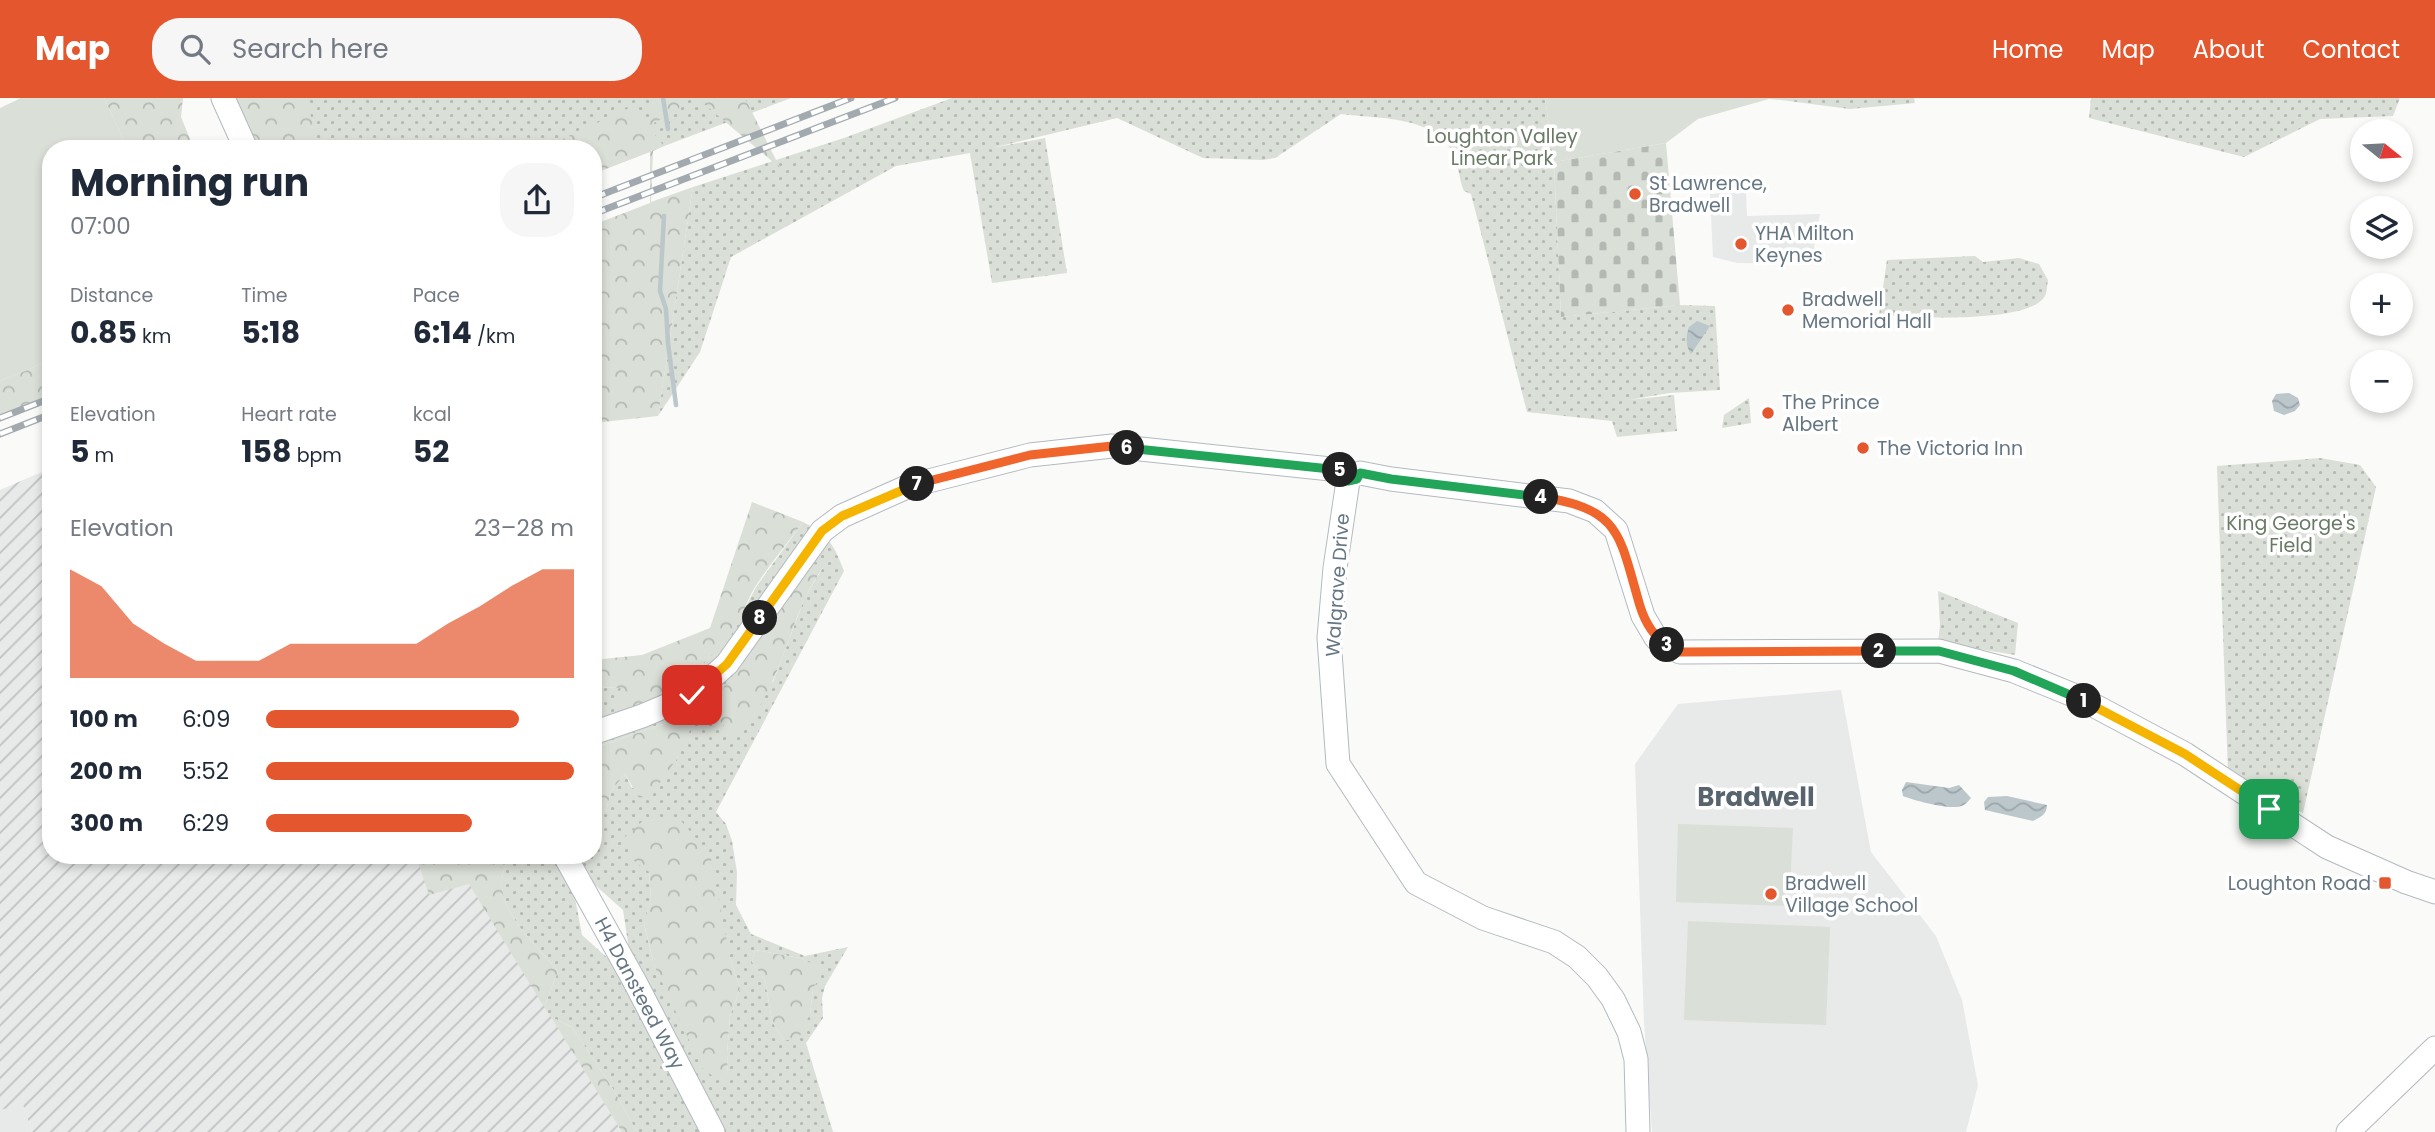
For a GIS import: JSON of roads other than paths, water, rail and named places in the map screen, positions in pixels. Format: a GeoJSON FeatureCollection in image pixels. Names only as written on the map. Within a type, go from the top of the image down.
{"type":"FeatureCollection","features":[{"type":"Feature","properties":{"kind":"street"},"geometry":{"type":"LineString","coordinates":[[223,98],[242,140]]}},
{"type":"Feature","properties":{"kind":"street"},"geometry":{"type":"LineString","coordinates":[[602,730],[692,695],[727,664],[822,531],[842,516],[908,486],[1030,455],[1112,446],[1569,501],[1595,511],[1616,530],[1643,616],[1656,638],[1680,652],[1939,651],[2014,671],[2089,703],[2185,754],[2327,847],[2435,892]]}},
{"type":"Feature","properties":{"kind":"street","name":"Walgrave Drive"},"geometry":{"type":"LineString","coordinates":[[1350,475],[1335,568],[1329,638],[1338,764],[1416,883],[1483,918],[1554,942],[1577,957],[1597,977],[1613,999],[1629,1032],[1636,1059],[1638,1132]]}},
{"type":"Feature","properties":{"kind":"street","name":"H4 Dansteed Way"},"geometry":{"type":"LineString","coordinates":[[569,864],[635,982],[712,1132]]}},
{"type":"Feature","properties":{"kind":"street"},"geometry":{"type":"LineString","coordinates":[[2348,1132],[2435,1048]]}},
{"type":"Feature","properties":{"kind":"water"},"geometry":{"type":"Polygon","coordinates":[[[1697,321],[1710,326],[1691,354],[1687,334],[1689,327],[1697,321]]]}},
{"type":"Feature","properties":{"kind":"water"},"geometry":{"type":"Polygon","coordinates":[[[2289,393],[2298,398],[2300,405],[2295,411],[2284,415],[2274,411],[2272,401],[2276,394],[2289,393]]]}},
{"type":"Feature","properties":{"kind":"water"},"geometry":{"type":"Polygon","coordinates":[[[1906,782],[1949,788],[1959,785],[1971,798],[1958,807],[1922,802],[1903,796],[1902,790],[1906,782]]]}},
{"type":"Feature","properties":{"kind":"water"},"geometry":{"type":"Polygon","coordinates":[[[2007,796],[2047,805],[2046,811],[2033,821],[1985,810],[1984,802],[1988,797],[2007,796]]]}},
{"type":"Feature","properties":{"kind":"waterway"},"geometry":{"type":"LineString","coordinates":[[663,98],[668,129]]}},
{"type":"Feature","properties":{"kind":"waterway"},"geometry":{"type":"LineString","coordinates":[[664,216],[660,291],[666,309],[676,405]]}},
{"type":"Feature","properties":{"kind":"railway"},"geometry":{"type":"LineString","coordinates":[[602,195],[851,98]]}},
{"type":"Feature","properties":{"kind":"railway"},"geometry":{"type":"LineString","coordinates":[[602,211],[895,98]]}},
{"type":"Feature","properties":{"kind":"railway"},"geometry":{"type":"LineString","coordinates":[[0,418],[42,402]]}},
{"type":"Feature","properties":{"kind":"railway"},"geometry":{"type":"LineString","coordinates":[[0,434],[42,418]]}},
{"type":"Feature","properties":{"kind":"place","name":"St Lawrence, Bradwell"},"geometry":{"type":"Point","coordinates":[1635,194]}},
{"type":"Feature","properties":{"kind":"place","name":"YHA Milton Keynes"},"geometry":{"type":"Point","coordinates":[1741,244]}},
{"type":"Feature","properties":{"kind":"place","name":"Bradwell Memorial Hall"},"geometry":{"type":"Point","coordinates":[1788,310]}},
{"type":"Feature","properties":{"kind":"place","name":"The Prince Albert"},"geometry":{"type":"Point","coordinates":[1768,413]}},
{"type":"Feature","properties":{"kind":"place","name":"The Victoria Inn"},"geometry":{"type":"Point","coordinates":[1863,448]}},
{"type":"Feature","properties":{"kind":"place","name":"Loughton Road"},"geometry":{"type":"Point","coordinates":[2385,883]}},
{"type":"Feature","properties":{"kind":"place","name":"Bradwell Village School"},"geometry":{"type":"Point","coordinates":[1771,894]}},
{"type":"Feature","properties":{"kind":"district","name":"Bradwell"},"geometry":{"type":"Point","coordinates":[1756,797]}},
{"type":"Feature","properties":{"kind":"park label","name":"Loughton Valley Linear Park"},"geometry":{"type":"Point","coordinates":[1502,147]}},
{"type":"Feature","properties":{"kind":"park label","name":"King George's Field"},"geometry":{"type":"Point","coordinates":[2291,534]}}]}
